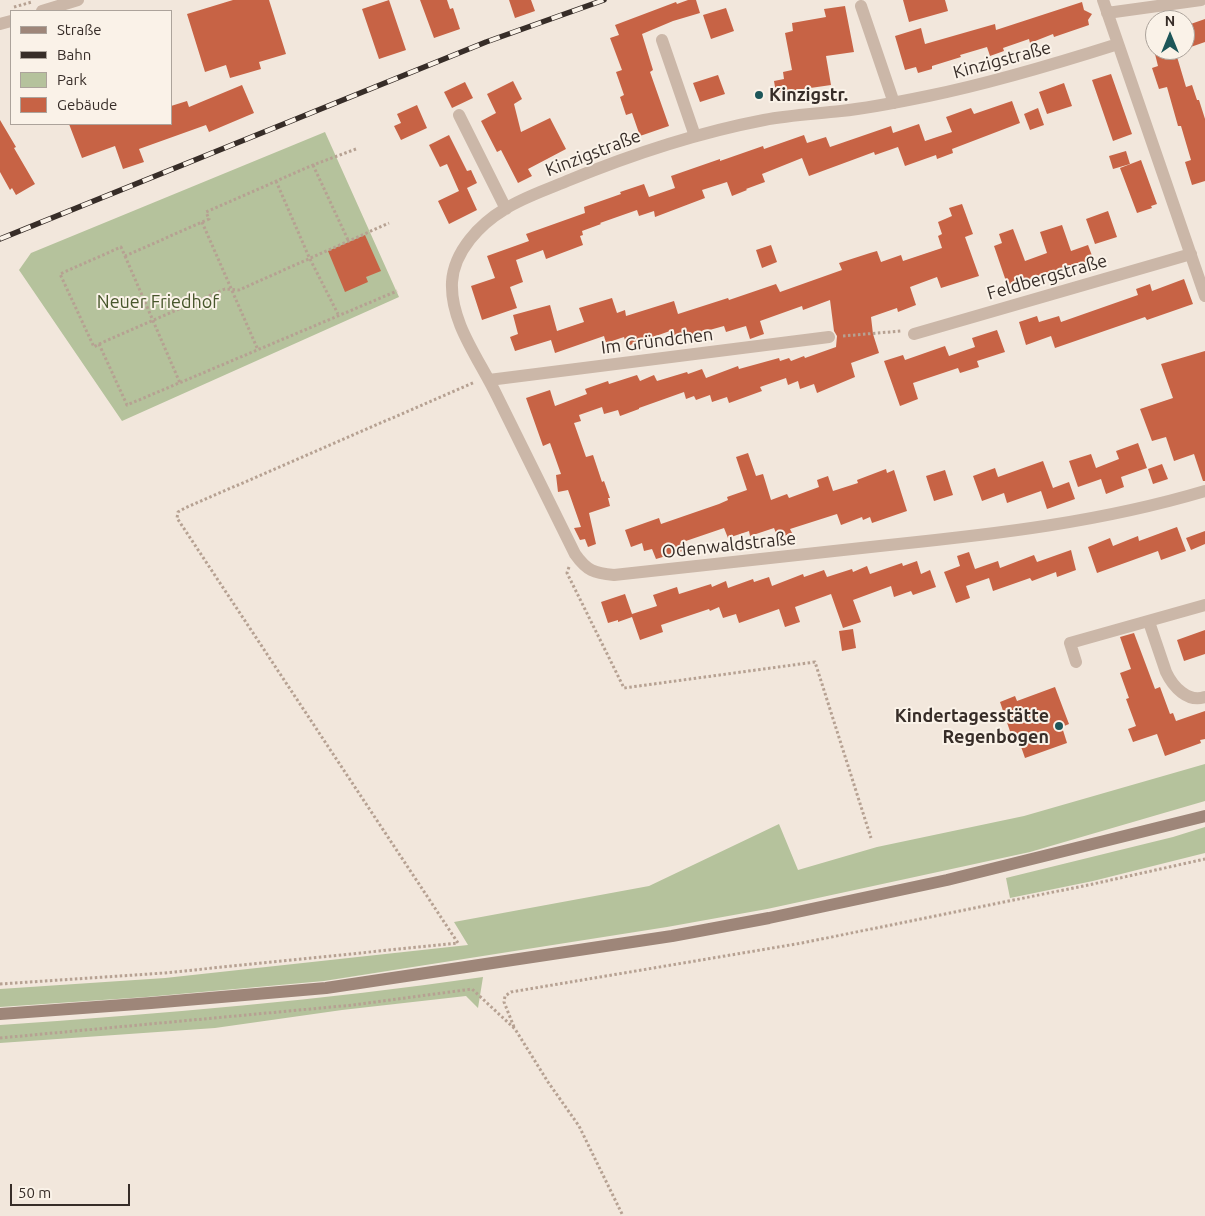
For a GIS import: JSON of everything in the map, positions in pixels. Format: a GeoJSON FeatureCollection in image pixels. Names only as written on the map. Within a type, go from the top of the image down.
{"type":"FeatureCollection","features":[{"type":"Feature","properties":{"kind":"main road"},"geometry":{"type":"LineString","coordinates":[[0,1014],[326,988],[672,936],[769,918],[947,880],[1205,816]]}},
{"type":"Feature","properties":{"kind":"street"},"geometry":{"type":"LineString","coordinates":[[45,10],[78,0]]}},
{"type":"Feature","properties":{"kind":"street"},"geometry":{"type":"LineString","coordinates":[[1103,0],[1205,296]]}},
{"type":"Feature","properties":{"kind":"street"},"geometry":{"type":"LineString","coordinates":[[1108,13],[1201,0]]}},
{"type":"Feature","properties":{"kind":"street"},"geometry":{"type":"LineString","coordinates":[[861,6],[894,103]]}},
{"type":"Feature","properties":{"kind":"street"},"geometry":{"type":"LineString","coordinates":[[0,24],[10,15]]}},
{"type":"Feature","properties":{"kind":"street"},"geometry":{"type":"LineString","coordinates":[[662,40],[695,136]]}},
{"type":"Feature","properties":{"kind":"street","name":"Kinzigstraße"},"geometry":{"type":"LineString","coordinates":[[455,266],[462,252],[478,231],[506,209],[592,171],[695,136],[785,116],[852,110],[894,103],[1014,76],[1118,44]]}},
{"type":"Feature","properties":{"kind":"street"},"geometry":{"type":"LineString","coordinates":[[459,115],[506,209]]}},
{"type":"Feature","properties":{"kind":"street","name":"Feldbergstraße"},"geometry":{"type":"LineString","coordinates":[[914,334],[1190,254]]}},
{"type":"Feature","properties":{"kind":"street","name":"Odenwaldstraße"},"geometry":{"type":"LineString","coordinates":[[455,266],[452,280],[455,310],[460,324],[575,554],[583,565],[592,571],[614,575],[1036,529],[1124,513],[1205,492]]}},
{"type":"Feature","properties":{"kind":"street","name":"Im Gründchen"},"geometry":{"type":"LineString","coordinates":[[488,379],[829,337]]}},
{"type":"Feature","properties":{"kind":"street"},"geometry":{"type":"LineString","coordinates":[[1076,662],[1070,642],[1149,622],[1205,605]]}},
{"type":"Feature","properties":{"kind":"street"},"geometry":{"type":"LineString","coordinates":[[1149,622],[1170,679],[1190,698],[1198,699],[1205,697]]}},
{"type":"Feature","properties":{"kind":"path"},"geometry":{"type":"LineString","coordinates":[[19,10],[38,0]]}},
{"type":"Feature","properties":{"kind":"path"},"geometry":{"type":"LineString","coordinates":[[125,256],[210,219],[206,212],[313,165],[356,149]]}},
{"type":"Feature","properties":{"kind":"path"},"geometry":{"type":"LineString","coordinates":[[313,165],[348,240]]}},
{"type":"Feature","properties":{"kind":"path"},"geometry":{"type":"LineString","coordinates":[[276,181],[309,257],[338,314]]}},
{"type":"Feature","properties":{"kind":"path"},"geometry":{"type":"LineString","coordinates":[[202,222],[258,350]]}},
{"type":"Feature","properties":{"kind":"path"},"geometry":{"type":"LineString","coordinates":[[180,383],[153,321],[121,247],[60,274],[94,347],[99,344],[153,321],[225,289],[239,290],[309,257],[389,223]]}},
{"type":"Feature","properties":{"kind":"path"},"geometry":{"type":"LineString","coordinates":[[99,344],[127,405],[396,291]]}},
{"type":"Feature","properties":{"kind":"path"},"geometry":{"type":"LineString","coordinates":[[829,337],[902,331],[914,334]]}},
{"type":"Feature","properties":{"kind":"path"},"geometry":{"type":"LineString","coordinates":[[0,984],[164,973],[458,943],[178,518],[178,512],[488,379]]}},
{"type":"Feature","properties":{"kind":"path"},"geometry":{"type":"LineString","coordinates":[[575,554],[567,573],[624,688],[815,662],[871,838]]}},
{"type":"Feature","properties":{"kind":"path"},"geometry":{"type":"LineString","coordinates":[[623,1216],[579,1126],[548,1082],[515,1029],[504,1002],[505,996],[510,992],[802,943],[1093,884],[1205,859]]}},
{"type":"Feature","properties":{"kind":"path"},"geometry":{"type":"LineString","coordinates":[[0,1038],[353,1005],[472,989],[515,1029]]}},
{"type":"Feature","properties":{"kind":"green space","name":"Neuer Friedhof"},"geometry":{"type":"Polygon","coordinates":[[[325,132],[399,297],[122,421],[19,270],[31,253],[325,132]]]}},
{"type":"Feature","properties":{"kind":"green space"},"geometry":{"type":"Polygon","coordinates":[[[1205,764],[1205,801],[1030,852],[767,909],[667,927],[324,981],[146,997],[0,1007],[0,989],[165,978],[468,945],[454,922],[649,886],[779,824],[798,870],[877,847],[1024,816],[1205,764]]]}},
{"type":"Feature","properties":{"kind":"green space"},"geometry":{"type":"Polygon","coordinates":[[[1205,827],[1205,853],[1093,881],[1010,898],[1006,878],[1173,837],[1205,827]]]}},
{"type":"Feature","properties":{"kind":"green space"},"geometry":{"type":"Polygon","coordinates":[[[483,977],[478,1008],[466,996],[342,1010],[215,1028],[0,1043],[0,1025],[242,1006],[363,993],[483,977]]]}},
{"type":"Feature","properties":{"kind":"building"},"geometry":{"type":"Polygon","coordinates":[[[233,0],[269,0],[286,54],[259,62],[261,69],[230,78],[226,65],[205,72],[187,14],[233,0]]]}},
{"type":"Feature","properties":{"kind":"building"},"geometry":{"type":"Polygon","coordinates":[[[389,0],[406,50],[379,59],[362,9],[389,0]]]}},
{"type":"Feature","properties":{"kind":"building"},"geometry":{"type":"Polygon","coordinates":[[[420,0],[447,0],[450,9],[453,8],[460,29],[434,38],[420,0]]]}},
{"type":"Feature","properties":{"kind":"building"},"geometry":{"type":"Polygon","coordinates":[[[509,0],[531,0],[535,11],[515,18],[509,0]]]}},
{"type":"Feature","properties":{"kind":"building"},"geometry":{"type":"Polygon","coordinates":[[[688,0],[696,0],[700,13],[673,21],[642,34],[653,70],[650,72],[669,126],[640,136],[632,113],[626,115],[620,97],[624,95],[616,72],[622,70],[610,38],[619,35],[615,25],[676,2],[677,4],[688,0]]]}},
{"type":"Feature","properties":{"kind":"building"},"geometry":{"type":"Polygon","coordinates":[[[903,0],[945,0],[948,11],[909,22],[903,0]]]}},
{"type":"Feature","properties":{"kind":"building"},"geometry":{"type":"Polygon","coordinates":[[[1082,2],[1084,10],[1092,14],[1088,20],[1089,25],[1054,37],[1053,34],[1030,43],[1029,39],[1003,48],[1004,51],[990,56],[987,47],[960,55],[961,57],[932,66],[932,69],[918,73],[916,67],[905,70],[895,36],[921,28],[925,44],[995,24],[996,30],[1082,2]]]}},
{"type":"Feature","properties":{"kind":"building"},"geometry":{"type":"Polygon","coordinates":[[[845,6],[854,52],[826,56],[831,85],[776,93],[774,81],[784,79],[783,72],[792,70],[785,33],[793,31],[792,23],[826,17],[824,9],[845,6]]]}},
{"type":"Feature","properties":{"kind":"building"},"geometry":{"type":"Polygon","coordinates":[[[726,8],[734,31],[711,39],[703,15],[726,8]]]}},
{"type":"Feature","properties":{"kind":"building"},"geometry":{"type":"Polygon","coordinates":[[[1205,19],[1205,42],[1195,46],[1195,22],[1205,19]]]}},
{"type":"Feature","properties":{"kind":"building"},"geometry":{"type":"Polygon","coordinates":[[[1156,60],[1178,60],[1186,87],[1192,85],[1197,100],[1199,100],[1205,119],[1205,181],[1192,185],[1185,162],[1191,160],[1181,126],[1178,126],[1167,87],[1159,89],[1152,68],[1158,66],[1156,60]]]}},
{"type":"Feature","properties":{"kind":"building"},"geometry":{"type":"Polygon","coordinates":[[[1111,74],[1132,134],[1113,141],[1092,80],[1111,74]]]}},
{"type":"Feature","properties":{"kind":"building"},"geometry":{"type":"Polygon","coordinates":[[[718,75],[725,94],[700,102],[693,83],[718,75]]]}},
{"type":"Feature","properties":{"kind":"building"},"geometry":{"type":"Polygon","coordinates":[[[513,81],[522,99],[514,104],[521,132],[550,118],[566,149],[528,169],[532,176],[518,183],[501,150],[497,152],[481,121],[496,113],[487,94],[513,81]]]}},
{"type":"Feature","properties":{"kind":"building"},"geometry":{"type":"Polygon","coordinates":[[[465,82],[473,98],[452,108],[444,92],[465,82]]]}},
{"type":"Feature","properties":{"kind":"building"},"geometry":{"type":"Polygon","coordinates":[[[1064,83],[1072,106],[1047,114],[1039,92],[1064,83]]]}},
{"type":"Feature","properties":{"kind":"building"},"geometry":{"type":"Polygon","coordinates":[[[242,85],[254,113],[209,132],[206,125],[139,149],[144,162],[123,169],[115,146],[82,158],[69,125],[172,125],[172,106],[187,101],[189,107],[242,85]]]}},
{"type":"Feature","properties":{"kind":"building"},"geometry":{"type":"Polygon","coordinates":[[[1012,101],[1020,123],[952,149],[953,153],[937,159],[936,155],[905,166],[898,147],[875,155],[874,152],[809,176],[802,158],[762,174],[765,182],[732,196],[727,182],[702,190],[705,198],[655,217],[654,211],[639,216],[637,210],[600,223],[582,231],[583,235],[580,236],[583,245],[546,259],[543,250],[516,260],[523,282],[510,287],[517,308],[482,320],[471,286],[495,278],[487,256],[529,241],[526,234],[585,213],[584,207],[621,194],[620,192],[644,184],[649,197],[675,188],[671,176],[720,159],[720,161],[763,146],[764,149],[804,135],[807,143],[826,137],[830,147],[891,126],[893,133],[919,124],[925,141],[952,132],[946,117],[971,108],[974,114],[1012,101]]]}},
{"type":"Feature","properties":{"kind":"building"},"geometry":{"type":"Polygon","coordinates":[[[417,105],[427,128],[401,140],[394,126],[401,123],[397,114],[417,105]]]}},
{"type":"Feature","properties":{"kind":"building"},"geometry":{"type":"Polygon","coordinates":[[[1038,108],[1044,125],[1030,130],[1024,114],[1038,108]]]}},
{"type":"Feature","properties":{"kind":"building"},"geometry":{"type":"Polygon","coordinates":[[[0,120],[35,184],[16,195],[12,188],[10,190],[0,172],[0,120]]]}},
{"type":"Feature","properties":{"kind":"building"},"geometry":{"type":"Polygon","coordinates":[[[449,135],[467,171],[471,170],[477,183],[467,188],[477,210],[449,224],[438,201],[459,191],[447,164],[440,167],[429,145],[449,135]]]}},
{"type":"Feature","properties":{"kind":"building"},"geometry":{"type":"Polygon","coordinates":[[[1126,151],[1130,164],[1113,169],[1109,156],[1126,151]]]}},
{"type":"Feature","properties":{"kind":"building"},"geometry":{"type":"Polygon","coordinates":[[[1141,160],[1157,204],[1151,206],[1152,208],[1137,213],[1120,168],[1141,160]]]}},
{"type":"Feature","properties":{"kind":"building"},"geometry":{"type":"Polygon","coordinates":[[[962,204],[973,234],[965,237],[979,276],[941,288],[937,277],[910,287],[916,305],[898,312],[897,308],[871,317],[873,334],[879,353],[851,363],[855,377],[817,393],[814,384],[800,389],[798,381],[788,385],[786,378],[760,387],[762,391],[729,403],[727,397],[712,402],[710,395],[696,400],[694,396],[686,399],[684,392],[620,416],[618,410],[604,414],[602,407],[579,415],[581,421],[574,423],[586,457],[593,455],[602,482],[604,481],[610,498],[608,498],[610,506],[589,513],[596,544],[588,547],[585,539],[580,540],[574,528],[581,527],[568,490],[558,492],[556,475],[561,474],[550,443],[543,446],[526,398],[550,390],[555,406],[587,394],[585,389],[608,381],[609,384],[637,375],[640,381],[654,375],[657,381],[702,369],[706,378],[738,366],[739,369],[779,358],[780,361],[789,358],[791,361],[804,356],[805,358],[836,347],[837,336],[834,331],[830,300],[803,310],[802,306],[760,321],[764,334],[750,339],[746,326],[726,332],[724,326],[684,337],[683,333],[672,336],[670,331],[627,346],[624,337],[606,343],[604,336],[555,353],[551,340],[515,351],[510,337],[518,334],[513,315],[550,305],[557,331],[584,322],[579,308],[612,298],[617,313],[625,310],[626,316],[674,301],[678,314],[728,298],[729,300],[776,284],[780,292],[842,270],[839,263],[877,251],[881,262],[901,255],[903,261],[942,248],[938,236],[942,234],[938,222],[952,216],[949,208],[962,204]]]}},
{"type":"Feature","properties":{"kind":"building"},"geometry":{"type":"Polygon","coordinates":[[[1108,211],[1117,237],[1095,244],[1086,219],[1108,211]]]}},
{"type":"Feature","properties":{"kind":"building"},"geometry":{"type":"Polygon","coordinates":[[[1062,225],[1071,251],[1088,245],[1094,261],[1008,287],[994,246],[1002,243],[999,234],[1013,229],[1025,261],[1047,253],[1040,232],[1062,225]]]}},
{"type":"Feature","properties":{"kind":"building"},"geometry":{"type":"Polygon","coordinates":[[[365,235],[381,271],[366,277],[368,282],[345,292],[328,251],[365,235]]]}},
{"type":"Feature","properties":{"kind":"building"},"geometry":{"type":"Polygon","coordinates":[[[771,245],[777,262],[762,268],[756,250],[771,245]]]}},
{"type":"Feature","properties":{"kind":"building"},"geometry":{"type":"Polygon","coordinates":[[[1184,279],[1193,304],[1147,320],[1145,317],[1055,348],[1051,336],[1026,345],[1019,322],[1037,316],[1039,322],[1059,316],[1061,322],[1138,295],[1136,289],[1150,284],[1152,291],[1184,279]]]}},
{"type":"Feature","properties":{"kind":"building"},"geometry":{"type":"Polygon","coordinates":[[[997,330],[1005,352],[977,361],[979,367],[960,373],[958,368],[913,383],[918,399],[900,406],[884,361],[903,355],[905,360],[945,346],[949,356],[975,347],[972,338],[997,330]]]}},
{"type":"Feature","properties":{"kind":"building"},"geometry":{"type":"Polygon","coordinates":[[[1205,351],[1205,481],[1203,481],[1194,454],[1174,461],[1166,437],[1152,441],[1140,409],[1173,398],[1161,364],[1205,351]]]}},
{"type":"Feature","properties":{"kind":"building"},"geometry":{"type":"Polygon","coordinates":[[[1138,443],[1147,468],[1121,477],[1124,487],[1106,494],[1101,479],[1078,487],[1069,461],[1091,454],[1096,468],[1119,459],[1116,451],[1138,443]]]}},
{"type":"Feature","properties":{"kind":"building"},"geometry":{"type":"Polygon","coordinates":[[[748,453],[756,476],[763,474],[771,500],[787,494],[789,498],[819,487],[817,480],[828,476],[833,491],[858,483],[857,480],[886,469],[887,473],[894,470],[907,511],[872,523],[870,517],[863,520],[862,517],[841,525],[837,514],[790,529],[792,533],[778,538],[774,528],[750,536],[749,531],[728,538],[724,528],[680,543],[683,551],[656,559],[652,549],[644,551],[642,543],[631,547],[625,530],[659,518],[661,524],[719,504],[728,500],[727,497],[747,490],[736,457],[748,453]]]}},
{"type":"Feature","properties":{"kind":"building"},"geometry":{"type":"Polygon","coordinates":[[[1043,461],[1053,488],[1069,482],[1075,499],[1047,509],[1041,491],[1007,503],[1004,493],[982,501],[973,476],[995,468],[998,477],[1043,461]]]}},
{"type":"Feature","properties":{"kind":"building"},"geometry":{"type":"Polygon","coordinates":[[[1162,464],[1168,479],[1153,484],[1148,469],[1162,464]]]}},
{"type":"Feature","properties":{"kind":"building"},"geometry":{"type":"Polygon","coordinates":[[[945,470],[953,495],[934,501],[926,476],[945,470]]]}},
{"type":"Feature","properties":{"kind":"building"},"geometry":{"type":"Polygon","coordinates":[[[1177,527],[1186,551],[1161,560],[1158,551],[1097,573],[1088,547],[1110,538],[1113,546],[1138,536],[1139,541],[1177,527]]]}},
{"type":"Feature","properties":{"kind":"building"},"geometry":{"type":"Polygon","coordinates":[[[1205,531],[1205,544],[1191,550],[1186,538],[1205,531]]]}},
{"type":"Feature","properties":{"kind":"building"},"geometry":{"type":"Polygon","coordinates":[[[1071,550],[1076,570],[1057,577],[1056,572],[1032,581],[1030,578],[993,591],[989,578],[966,586],[970,598],[956,603],[944,572],[960,566],[957,556],[969,552],[975,569],[998,561],[1000,568],[1034,555],[1037,562],[1071,550]]]}},
{"type":"Feature","properties":{"kind":"building"},"geometry":{"type":"Polygon","coordinates":[[[917,561],[921,574],[930,570],[936,587],[913,595],[911,591],[894,597],[891,586],[853,600],[861,622],[843,628],[831,594],[795,607],[800,622],[785,627],[779,609],[739,623],[736,614],[723,618],[719,607],[661,625],[663,632],[640,640],[632,617],[608,623],[601,602],[625,594],[632,614],[657,606],[653,595],[677,587],[679,594],[711,584],[712,587],[726,581],[728,588],[753,579],[754,582],[769,577],[772,586],[803,574],[804,577],[824,570],[827,577],[852,569],[853,572],[867,566],[870,574],[902,563],[903,566],[917,561]]]}},
{"type":"Feature","properties":{"kind":"building"},"geometry":{"type":"Polygon","coordinates":[[[853,629],[856,648],[842,651],[839,631],[853,629]]]}},
{"type":"Feature","properties":{"kind":"building"},"geometry":{"type":"Polygon","coordinates":[[[1205,630],[1205,654],[1184,661],[1177,640],[1205,630]]]}},
{"type":"Feature","properties":{"kind":"building"},"geometry":{"type":"Polygon","coordinates":[[[1134,633],[1155,689],[1160,687],[1170,714],[1173,713],[1176,721],[1205,711],[1205,739],[1200,740],[1201,743],[1165,756],[1157,734],[1133,742],[1128,729],[1136,726],[1126,699],[1129,698],[1120,673],[1131,669],[1120,637],[1134,633]]]}},
{"type":"Feature","properties":{"kind":"building"},"geometry":{"type":"Polygon","coordinates":[[[1055,687],[1069,724],[1062,727],[1067,743],[1025,758],[1019,741],[1014,743],[1000,702],[1015,696],[1017,701],[1055,687]]]}},
{"type":"Feature","properties":{"kind":"railway"},"geometry":{"type":"LineString","coordinates":[[0,239],[486,42],[604,0]]}},
{"type":"Feature","properties":{"kind":"place","name":"Kinzigstr."},"geometry":{"type":"Point","coordinates":[759,95]}},
{"type":"Feature","properties":{"kind":"place","name":"Kindertagesstätte Regenbogen"},"geometry":{"type":"Point","coordinates":[1059,726]}}]}
